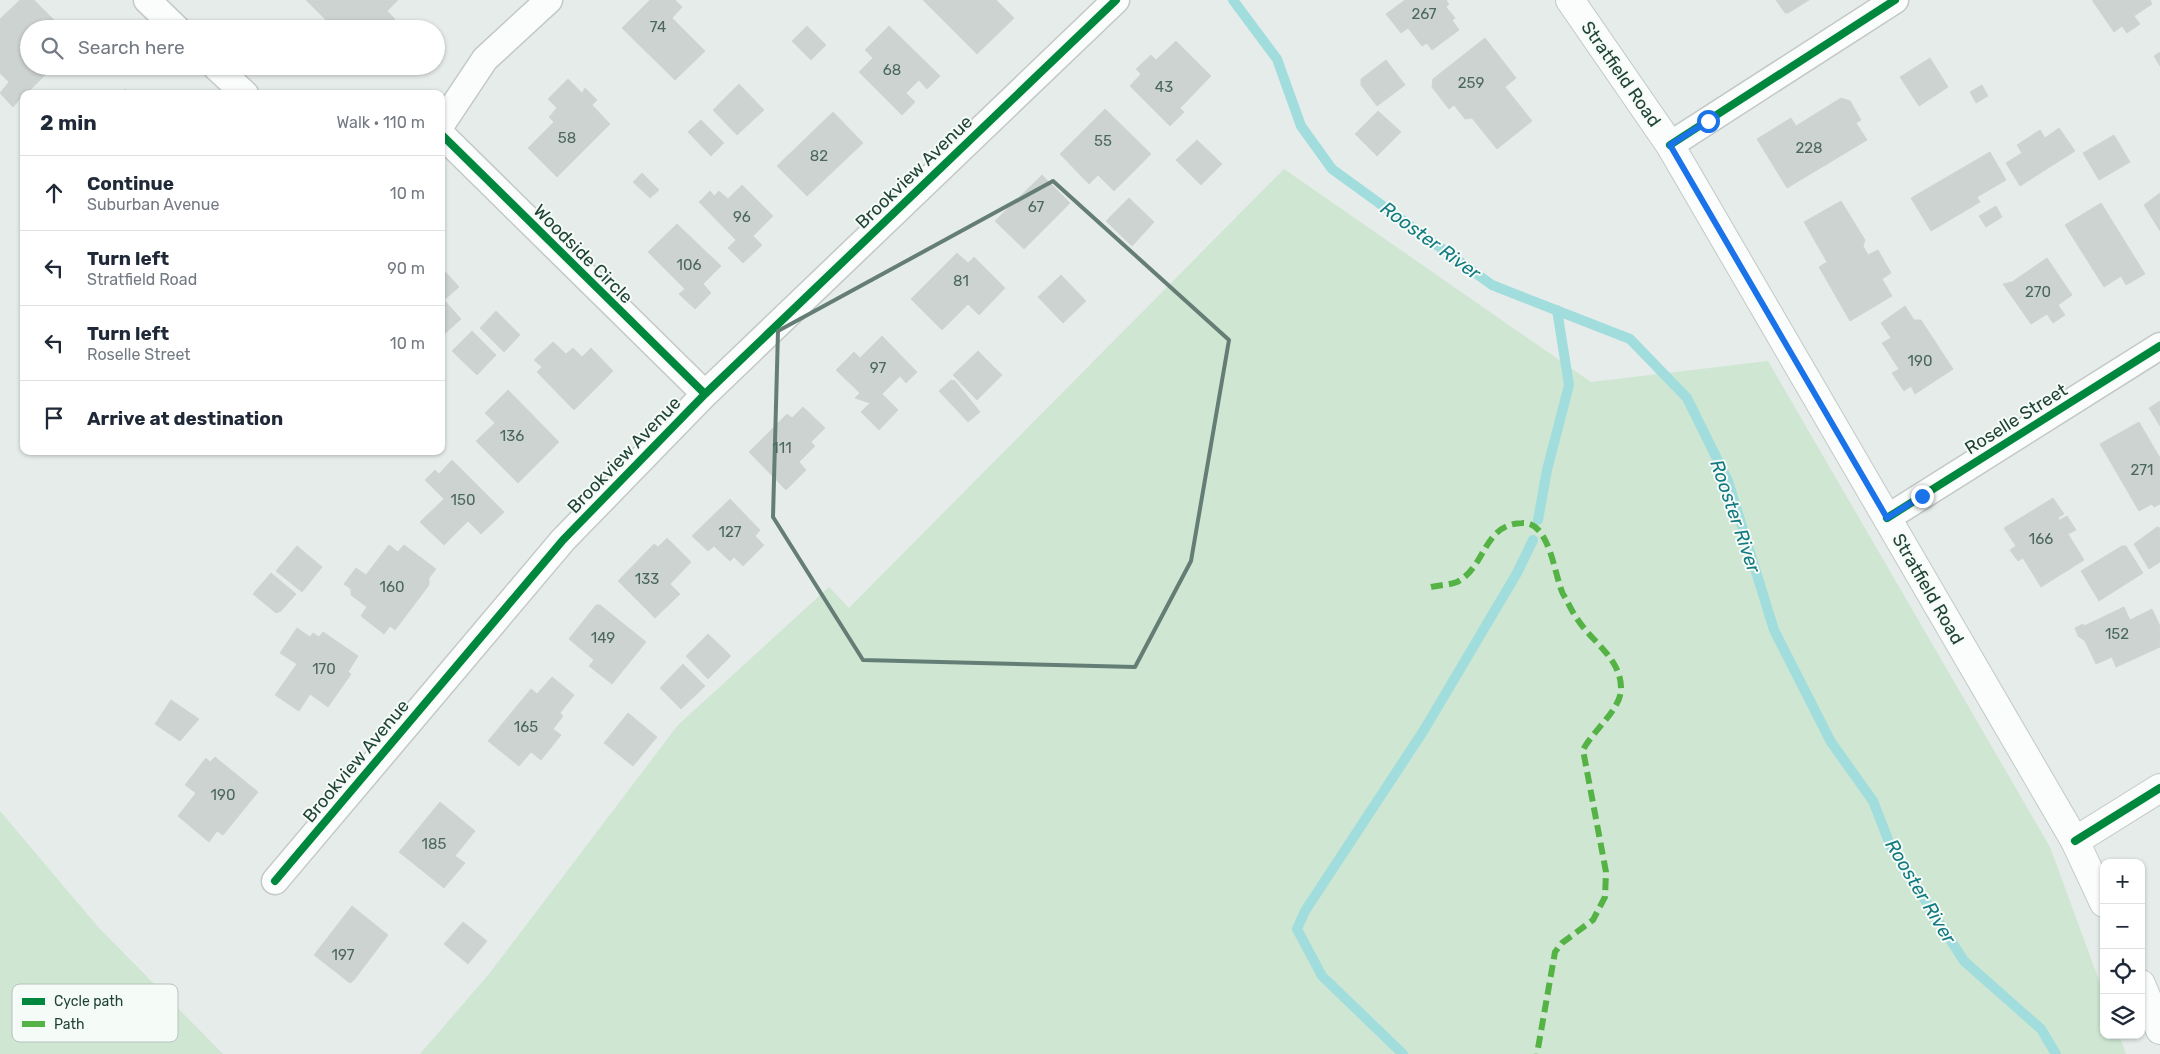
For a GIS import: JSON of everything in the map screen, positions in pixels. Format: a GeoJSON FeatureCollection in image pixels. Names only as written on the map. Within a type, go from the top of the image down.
{"type":"FeatureCollection","features":[{"type":"Feature","properties":{"kind":"main road","name":"Stratfield Road"},"geometry":{"type":"LineString","coordinates":[[1570,0],[1670,145],[2075,841],[2100,894]]}},
{"type":"Feature","properties":{"kind":"main road"},"geometry":{"type":"LineString","coordinates":[[2075,841],[2160,788]]}},
{"type":"Feature","properties":{"kind":"main road"},"geometry":{"type":"LineString","coordinates":[[2145,994],[2160,1030]]}},
{"type":"Feature","properties":{"kind":"street"},"geometry":{"type":"LineString","coordinates":[[147,0],[168,20]]}},
{"type":"Feature","properties":{"kind":"street"},"geometry":{"type":"LineString","coordinates":[[445,119],[485,59],[549,0]]}},
{"type":"Feature","properties":{"kind":"street","name":"Brookview Avenue"},"geometry":{"type":"LineString","coordinates":[[274,881],[563,540],[705,394],[1116,0]]}},
{"type":"Feature","properties":{"kind":"street"},"geometry":{"type":"LineString","coordinates":[[1670,145],[1895,0]]}},
{"type":"Feature","properties":{"kind":"street"},"geometry":{"type":"LineString","coordinates":[[225,75],[241,90]]}},
{"type":"Feature","properties":{"kind":"street","name":"Woodside Circle"},"geometry":{"type":"LineString","coordinates":[[445,138],[705,394]]}},
{"type":"Feature","properties":{"kind":"street","name":"Roselle Street"},"geometry":{"type":"LineString","coordinates":[[1887,518],[2160,346]]}},
{"type":"Feature","properties":{"kind":"highlighted area"},"geometry":{"type":"Polygon","coordinates":[[[1053,181],[1229,340],[1191,561],[1135,667],[863,660],[773,517],[778,331],[1053,181]]]}},
{"type":"Feature","properties":{"kind":"green space"},"geometry":{"type":"Polygon","coordinates":[[[1284,169],[1591,382],[1768,361],[2050,847],[2100,983],[2100,1039],[2120,1039],[2126,1054],[420,1054],[489,974],[678,725],[829,587],[849,608],[1284,169]]]}},
{"type":"Feature","properties":{"kind":"green space"},"geometry":{"type":"Polygon","coordinates":[[[0,811],[99,928],[154,984],[12,984],[12,1042],[178,1042],[178,1008],[223,1054],[0,1054],[0,811]]]}},
{"type":"Feature","properties":{"kind":"building"},"geometry":{"type":"Polygon","coordinates":[[[20,0],[34,0],[54,20],[20,20],[20,75],[45,75],[30,90],[20,90],[20,99],[13,107],[0,93],[9,82],[0,73],[0,19],[20,0]]]}},
{"type":"Feature","properties":{"kind":"building"},"geometry":{"type":"Polygon","coordinates":[[[306,0],[398,0],[387,11],[394,20],[326,20],[306,0]]]}},
{"type":"Feature","properties":{"kind":"building"},"geometry":{"type":"Polygon","coordinates":[[[650,0],[675,0],[682,7],[672,18],[705,51],[675,80],[622,28],[650,0]]]}},
{"type":"Feature","properties":{"kind":"building"},"geometry":{"type":"Polygon","coordinates":[[[923,0],[996,0],[1014,18],[977,54],[923,0]]]}},
{"type":"Feature","properties":{"kind":"building"},"geometry":{"type":"Polygon","coordinates":[[[1405,0],[1446,0],[1449,4],[1446,7],[1455,18],[1452,20],[1459,30],[1432,50],[1427,43],[1422,46],[1408,28],[1401,33],[1386,14],[1405,0]]]}},
{"type":"Feature","properties":{"kind":"building"},"geometry":{"type":"Polygon","coordinates":[[[1776,0],[1809,0],[1785,13],[1776,0]]]}},
{"type":"Feature","properties":{"kind":"building"},"geometry":{"type":"Polygon","coordinates":[[[2092,0],[2150,0],[2152,4],[2134,16],[2140,24],[2127,33],[2122,26],[2114,32],[2092,0]]]}},
{"type":"Feature","properties":{"kind":"building"},"geometry":{"type":"Polygon","coordinates":[[[807,26],[826,45],[811,60],[792,41],[807,26]]]}},
{"type":"Feature","properties":{"kind":"building"},"geometry":{"type":"Polygon","coordinates":[[[889,26],[940,76],[927,89],[919,80],[906,93],[915,102],[902,115],[859,72],[873,58],[865,50],[889,26]]]}},
{"type":"Feature","properties":{"kind":"building"},"geometry":{"type":"Polygon","coordinates":[[[1485,38],[1516,78],[1505,87],[1532,121],[1497,149],[1472,118],[1465,119],[1454,105],[1449,109],[1432,87],[1433,79],[1485,38]]]}},
{"type":"Feature","properties":{"kind":"building"},"geometry":{"type":"Polygon","coordinates":[[[1176,41],[1211,76],[1180,108],[1184,112],[1170,126],[1130,86],[1141,74],[1136,69],[1151,55],[1156,60],[1176,41]]]}},
{"type":"Feature","properties":{"kind":"building"},"geometry":{"type":"Polygon","coordinates":[[[2160,52],[2160,66],[2154,56],[2160,52]]]}},
{"type":"Feature","properties":{"kind":"building"},"geometry":{"type":"Polygon","coordinates":[[[1930,58],[1948,87],[1919,106],[1900,77],[1930,58]]]}},
{"type":"Feature","properties":{"kind":"building"},"geometry":{"type":"Polygon","coordinates":[[[1386,60],[1405,85],[1377,106],[1361,85],[1361,79],[1386,60]]]}},
{"type":"Feature","properties":{"kind":"building"},"geometry":{"type":"Polygon","coordinates":[[[568,79],[582,93],[585,88],[597,100],[592,105],[610,124],[557,177],[528,148],[554,122],[549,117],[557,108],[548,99],[568,79]]]}},
{"type":"Feature","properties":{"kind":"building"},"geometry":{"type":"Polygon","coordinates":[[[739,84],[764,110],[737,135],[713,110],[739,84]]]}},
{"type":"Feature","properties":{"kind":"building"},"geometry":{"type":"Polygon","coordinates":[[[1982,85],[1988,96],[1976,103],[1970,92],[1982,85]]]}},
{"type":"Feature","properties":{"kind":"building"},"geometry":{"type":"Polygon","coordinates":[[[1841,98],[1850,101],[1861,120],[1856,123],[1867,140],[1787,188],[1757,139],[1791,118],[1796,126],[1841,98]]]}},
{"type":"Feature","properties":{"kind":"building"},"geometry":{"type":"Polygon","coordinates":[[[1105,109],[1151,154],[1114,191],[1098,175],[1089,184],[1060,154],[1105,109]]]}},
{"type":"Feature","properties":{"kind":"building"},"geometry":{"type":"Polygon","coordinates":[[[1378,111],[1401,132],[1377,156],[1355,134],[1378,111]]]}},
{"type":"Feature","properties":{"kind":"building"},"geometry":{"type":"Polygon","coordinates":[[[833,112],[863,143],[807,196],[777,166],[833,112]]]}},
{"type":"Feature","properties":{"kind":"building"},"geometry":{"type":"Polygon","coordinates":[[[701,120],[724,143],[711,156],[688,132],[701,120]]]}},
{"type":"Feature","properties":{"kind":"building"},"geometry":{"type":"Polygon","coordinates":[[[2059,128],[2075,151],[2020,186],[2006,163],[2022,153],[2017,145],[2040,130],[2045,138],[2059,128]]]}},
{"type":"Feature","properties":{"kind":"building"},"geometry":{"type":"Polygon","coordinates":[[[2114,135],[2130,162],[2099,180],[2083,153],[2114,135]]]}},
{"type":"Feature","properties":{"kind":"building"},"geometry":{"type":"Polygon","coordinates":[[[1197,140],[1222,164],[1201,185],[1176,160],[1197,140]]]}},
{"type":"Feature","properties":{"kind":"building"},"geometry":{"type":"Polygon","coordinates":[[[1990,152],[2006,180],[1977,197],[1980,202],[1931,231],[1911,198],[1990,152]]]}},
{"type":"Feature","properties":{"kind":"building"},"geometry":{"type":"Polygon","coordinates":[[[642,173],[659,190],[650,198],[633,182],[642,173]]]}},
{"type":"Feature","properties":{"kind":"building"},"geometry":{"type":"Polygon","coordinates":[[[1042,175],[1070,203],[1024,249],[995,221],[1042,175]]]}},
{"type":"Feature","properties":{"kind":"building"},"geometry":{"type":"Polygon","coordinates":[[[742,185],[773,216],[753,236],[762,245],[743,263],[728,248],[736,240],[699,202],[710,191],[714,196],[719,191],[728,199],[742,185]]]}},
{"type":"Feature","properties":{"kind":"building"},"geometry":{"type":"Polygon","coordinates":[[[2160,193],[2160,231],[2144,205],[2160,193]]]}},
{"type":"Feature","properties":{"kind":"building"},"geometry":{"type":"Polygon","coordinates":[[[1129,198],[1154,222],[1132,246],[1106,221],[1129,198]]]}},
{"type":"Feature","properties":{"kind":"building"},"geometry":{"type":"Polygon","coordinates":[[[1841,201],[1865,240],[1863,246],[1868,255],[1878,250],[1891,273],[1882,279],[1892,296],[1850,321],[1819,267],[1827,262],[1804,222],[1841,201]]]}},
{"type":"Feature","properties":{"kind":"building"},"geometry":{"type":"Polygon","coordinates":[[[2101,203],[2145,274],[2126,285],[2121,276],[2104,287],[2065,225],[2101,203]]]}},
{"type":"Feature","properties":{"kind":"building"},"geometry":{"type":"Polygon","coordinates":[[[1996,206],[2002,217],[1986,227],[1979,216],[1996,206]]]}},
{"type":"Feature","properties":{"kind":"building"},"geometry":{"type":"Polygon","coordinates":[[[677,224],[721,266],[703,284],[711,293],[695,309],[679,294],[685,289],[648,252],[677,224]]]}},
{"type":"Feature","properties":{"kind":"building"},"geometry":{"type":"Polygon","coordinates":[[[957,253],[968,263],[974,257],[1005,288],[979,315],[968,304],[942,330],[911,299],[957,253]]]}},
{"type":"Feature","properties":{"kind":"building"},"geometry":{"type":"Polygon","coordinates":[[[2047,258],[2072,295],[2058,305],[2065,315],[2053,323],[2047,314],[2031,324],[2003,284],[2012,282],[2047,258]]]}},
{"type":"Feature","properties":{"kind":"building"},"geometry":{"type":"Polygon","coordinates":[[[445,271],[459,287],[445,299],[445,271]]]}},
{"type":"Feature","properties":{"kind":"building"},"geometry":{"type":"Polygon","coordinates":[[[1061,275],[1086,301],[1063,323],[1038,297],[1061,275]]]}},
{"type":"Feature","properties":{"kind":"building"},"geometry":{"type":"Polygon","coordinates":[[[445,301],[461,319],[445,333],[445,301]]]}},
{"type":"Feature","properties":{"kind":"building"},"geometry":{"type":"Polygon","coordinates":[[[1905,306],[1914,320],[1921,320],[1953,369],[1915,394],[1911,386],[1904,391],[1892,373],[1899,369],[1882,343],[1891,338],[1881,323],[1905,306]]]}},
{"type":"Feature","properties":{"kind":"building"},"geometry":{"type":"Polygon","coordinates":[[[496,311],[520,335],[504,352],[480,328],[496,311]]]}},
{"type":"Feature","properties":{"kind":"building"},"geometry":{"type":"Polygon","coordinates":[[[472,331],[496,355],[477,375],[452,351],[472,331]]]}},
{"type":"Feature","properties":{"kind":"building"},"geometry":{"type":"Polygon","coordinates":[[[882,336],[917,372],[906,383],[900,376],[882,394],[898,410],[879,430],[861,412],[870,403],[855,398],[860,393],[836,370],[854,352],[860,358],[882,336]]]}},
{"type":"Feature","properties":{"kind":"building"},"geometry":{"type":"Polygon","coordinates":[[[553,342],[566,354],[573,348],[582,357],[591,348],[613,371],[574,410],[537,372],[542,367],[534,360],[553,342]]]}},
{"type":"Feature","properties":{"kind":"building"},"geometry":{"type":"Polygon","coordinates":[[[978,351],[1002,375],[977,400],[953,375],[978,351]]]}},
{"type":"Feature","properties":{"kind":"building"},"geometry":{"type":"Polygon","coordinates":[[[951,380],[955,381],[980,412],[968,422],[939,391],[951,380]]]}},
{"type":"Feature","properties":{"kind":"building"},"geometry":{"type":"Polygon","coordinates":[[[508,390],[559,442],[518,483],[476,441],[495,423],[485,413],[508,390]]]}},
{"type":"Feature","properties":{"kind":"building"},"geometry":{"type":"Polygon","coordinates":[[[2160,401],[2160,426],[2149,408],[2160,401]]]}},
{"type":"Feature","properties":{"kind":"building"},"geometry":{"type":"Polygon","coordinates":[[[803,407],[825,428],[811,442],[815,446],[799,462],[806,470],[786,490],[749,452],[787,414],[792,418],[803,407]]]}},
{"type":"Feature","properties":{"kind":"building"},"geometry":{"type":"Polygon","coordinates":[[[2139,422],[2160,458],[2160,504],[2154,507],[2152,504],[2139,511],[2100,444],[2139,422]]]}},
{"type":"Feature","properties":{"kind":"building"},"geometry":{"type":"Polygon","coordinates":[[[452,460],[504,512],[481,534],[468,521],[444,545],[420,522],[444,499],[425,480],[435,470],[439,474],[452,460]]]}},
{"type":"Feature","properties":{"kind":"building"},"geometry":{"type":"Polygon","coordinates":[[[2053,498],[2064,514],[2059,517],[2058,521],[2067,516],[2076,530],[2068,534],[2084,560],[2041,587],[2023,558],[2018,561],[2010,550],[2016,546],[2004,528],[2053,498]]]}},
{"type":"Feature","properties":{"kind":"building"},"geometry":{"type":"Polygon","coordinates":[[[730,499],[760,530],[755,536],[764,545],[743,566],[734,557],[730,561],[714,546],[708,551],[692,536],[730,499]]]}},
{"type":"Feature","properties":{"kind":"building"},"geometry":{"type":"Polygon","coordinates":[[[2157,527],[2160,528],[2160,562],[2149,569],[2134,544],[2157,527]]]}},
{"type":"Feature","properties":{"kind":"building"},"geometry":{"type":"Polygon","coordinates":[[[667,538],[691,562],[670,584],[680,594],[655,618],[618,581],[654,544],[658,547],[667,538]]]}},
{"type":"Feature","properties":{"kind":"building"},"geometry":{"type":"Polygon","coordinates":[[[389,545],[398,552],[404,545],[436,569],[429,578],[429,585],[395,630],[390,626],[384,634],[361,616],[367,607],[351,595],[351,589],[344,584],[356,568],[366,575],[389,545]]]}},
{"type":"Feature","properties":{"kind":"building"},"geometry":{"type":"Polygon","coordinates":[[[297,546],[322,567],[302,592],[276,571],[297,546]]]}},
{"type":"Feature","properties":{"kind":"building"},"geometry":{"type":"Polygon","coordinates":[[[2122,546],[2126,546],[2143,573],[2099,601],[2081,571],[2122,546]]]}},
{"type":"Feature","properties":{"kind":"building"},"geometry":{"type":"Polygon","coordinates":[[[271,573],[296,594],[281,611],[276,613],[253,594],[271,573]]]}},
{"type":"Feature","properties":{"kind":"building"},"geometry":{"type":"Polygon","coordinates":[[[596,605],[600,605],[646,642],[612,684],[589,666],[594,660],[569,639],[596,605]]]}},
{"type":"Feature","properties":{"kind":"building"},"geometry":{"type":"Polygon","coordinates":[[[2124,607],[2130,620],[2152,609],[2160,626],[2160,647],[2116,667],[2112,657],[2096,664],[2085,641],[2078,636],[2075,628],[2083,624],[2084,626],[2124,607]]]}},
{"type":"Feature","properties":{"kind":"building"},"geometry":{"type":"Polygon","coordinates":[[[297,628],[310,637],[313,633],[319,637],[323,632],[358,656],[348,672],[351,674],[328,707],[310,694],[299,711],[275,695],[297,664],[280,653],[297,628]]]}},
{"type":"Feature","properties":{"kind":"building"},"geometry":{"type":"Polygon","coordinates":[[[708,634],[731,656],[708,679],[686,656],[708,634]]]}},
{"type":"Feature","properties":{"kind":"building"},"geometry":{"type":"Polygon","coordinates":[[[683,664],[705,686],[681,709],[660,688],[683,664]]]}},
{"type":"Feature","properties":{"kind":"building"},"geometry":{"type":"Polygon","coordinates":[[[552,677],[574,695],[560,713],[563,716],[553,729],[561,735],[541,760],[531,752],[519,766],[488,741],[531,689],[537,694],[552,677]]]}},
{"type":"Feature","properties":{"kind":"building"},"geometry":{"type":"Polygon","coordinates":[[[171,700],[199,719],[180,741],[155,724],[171,700]]]}},
{"type":"Feature","properties":{"kind":"building"},"geometry":{"type":"Polygon","coordinates":[[[628,713],[657,737],[633,766],[604,743],[628,713]]]}},
{"type":"Feature","properties":{"kind":"building"},"geometry":{"type":"Polygon","coordinates":[[[215,757],[258,792],[223,835],[217,831],[209,842],[178,816],[196,793],[185,785],[206,758],[210,762],[215,757]]]}},
{"type":"Feature","properties":{"kind":"building"},"geometry":{"type":"Polygon","coordinates":[[[440,802],[475,831],[455,856],[465,863],[444,888],[399,852],[440,802]]]}},
{"type":"Feature","properties":{"kind":"building"},"geometry":{"type":"Polygon","coordinates":[[[352,906],[388,935],[350,983],[314,955],[352,906]]]}},
{"type":"Feature","properties":{"kind":"building"},"geometry":{"type":"Polygon","coordinates":[[[463,922],[487,941],[468,964],[444,944],[463,922]]]}},
{"type":"Feature","properties":{"kind":"waterway","name":"Rooster River"},"geometry":{"type":"LineString","coordinates":[[1233,0],[1277,59],[1301,126],[1332,169],[1492,285],[1630,339],[1687,398],[1728,481],[1774,630],[1831,742],[1873,801],[1891,847],[1964,961],[2041,1029],[2056,1054]]}},
{"type":"Feature","properties":{"kind":"waterway"},"geometry":{"type":"LineString","coordinates":[[1538,520],[1547,470],[1569,385],[1557,310]]}},
{"type":"Feature","properties":{"kind":"waterway"},"geometry":{"type":"LineString","coordinates":[[1403,1054],[1322,976],[1297,929],[1305,911],[1424,730],[1517,573],[1533,540]]}},
{"type":"Feature","properties":{"kind":"marked path"},"geometry":{"type":"LineString","coordinates":[[1431,587],[1454,583],[1467,575],[1492,538],[1499,531],[1509,525],[1522,523],[1531,525],[1539,531],[1545,540],[1563,594],[1574,614],[1612,660],[1620,679],[1621,690],[1616,705],[1583,750],[1606,872],[1605,897],[1593,920],[1562,943],[1555,952],[1537,1054]]}},
{"type":"Feature","properties":{"kind":"cycle path"},"geometry":{"type":"LineString","coordinates":[[275,881],[563,540],[705,394],[1116,0]]}},
{"type":"Feature","properties":{"kind":"cycle path"},"geometry":{"type":"LineString","coordinates":[[1670,145],[1895,0]]}},
{"type":"Feature","properties":{"kind":"cycle path"},"geometry":{"type":"LineString","coordinates":[[445,138],[705,394]]}},
{"type":"Feature","properties":{"kind":"cycle path"},"geometry":{"type":"LineString","coordinates":[[1887,518],[2160,346]]}},
{"type":"Feature","properties":{"kind":"cycle path"},"geometry":{"type":"LineString","coordinates":[[2075,841],[2160,788]]}},
{"type":"Feature","properties":{"kind":"route"},"geometry":{"type":"LineString","coordinates":[[1708,121],[1670,145],[1887,518],[1922,496]]}}]}
